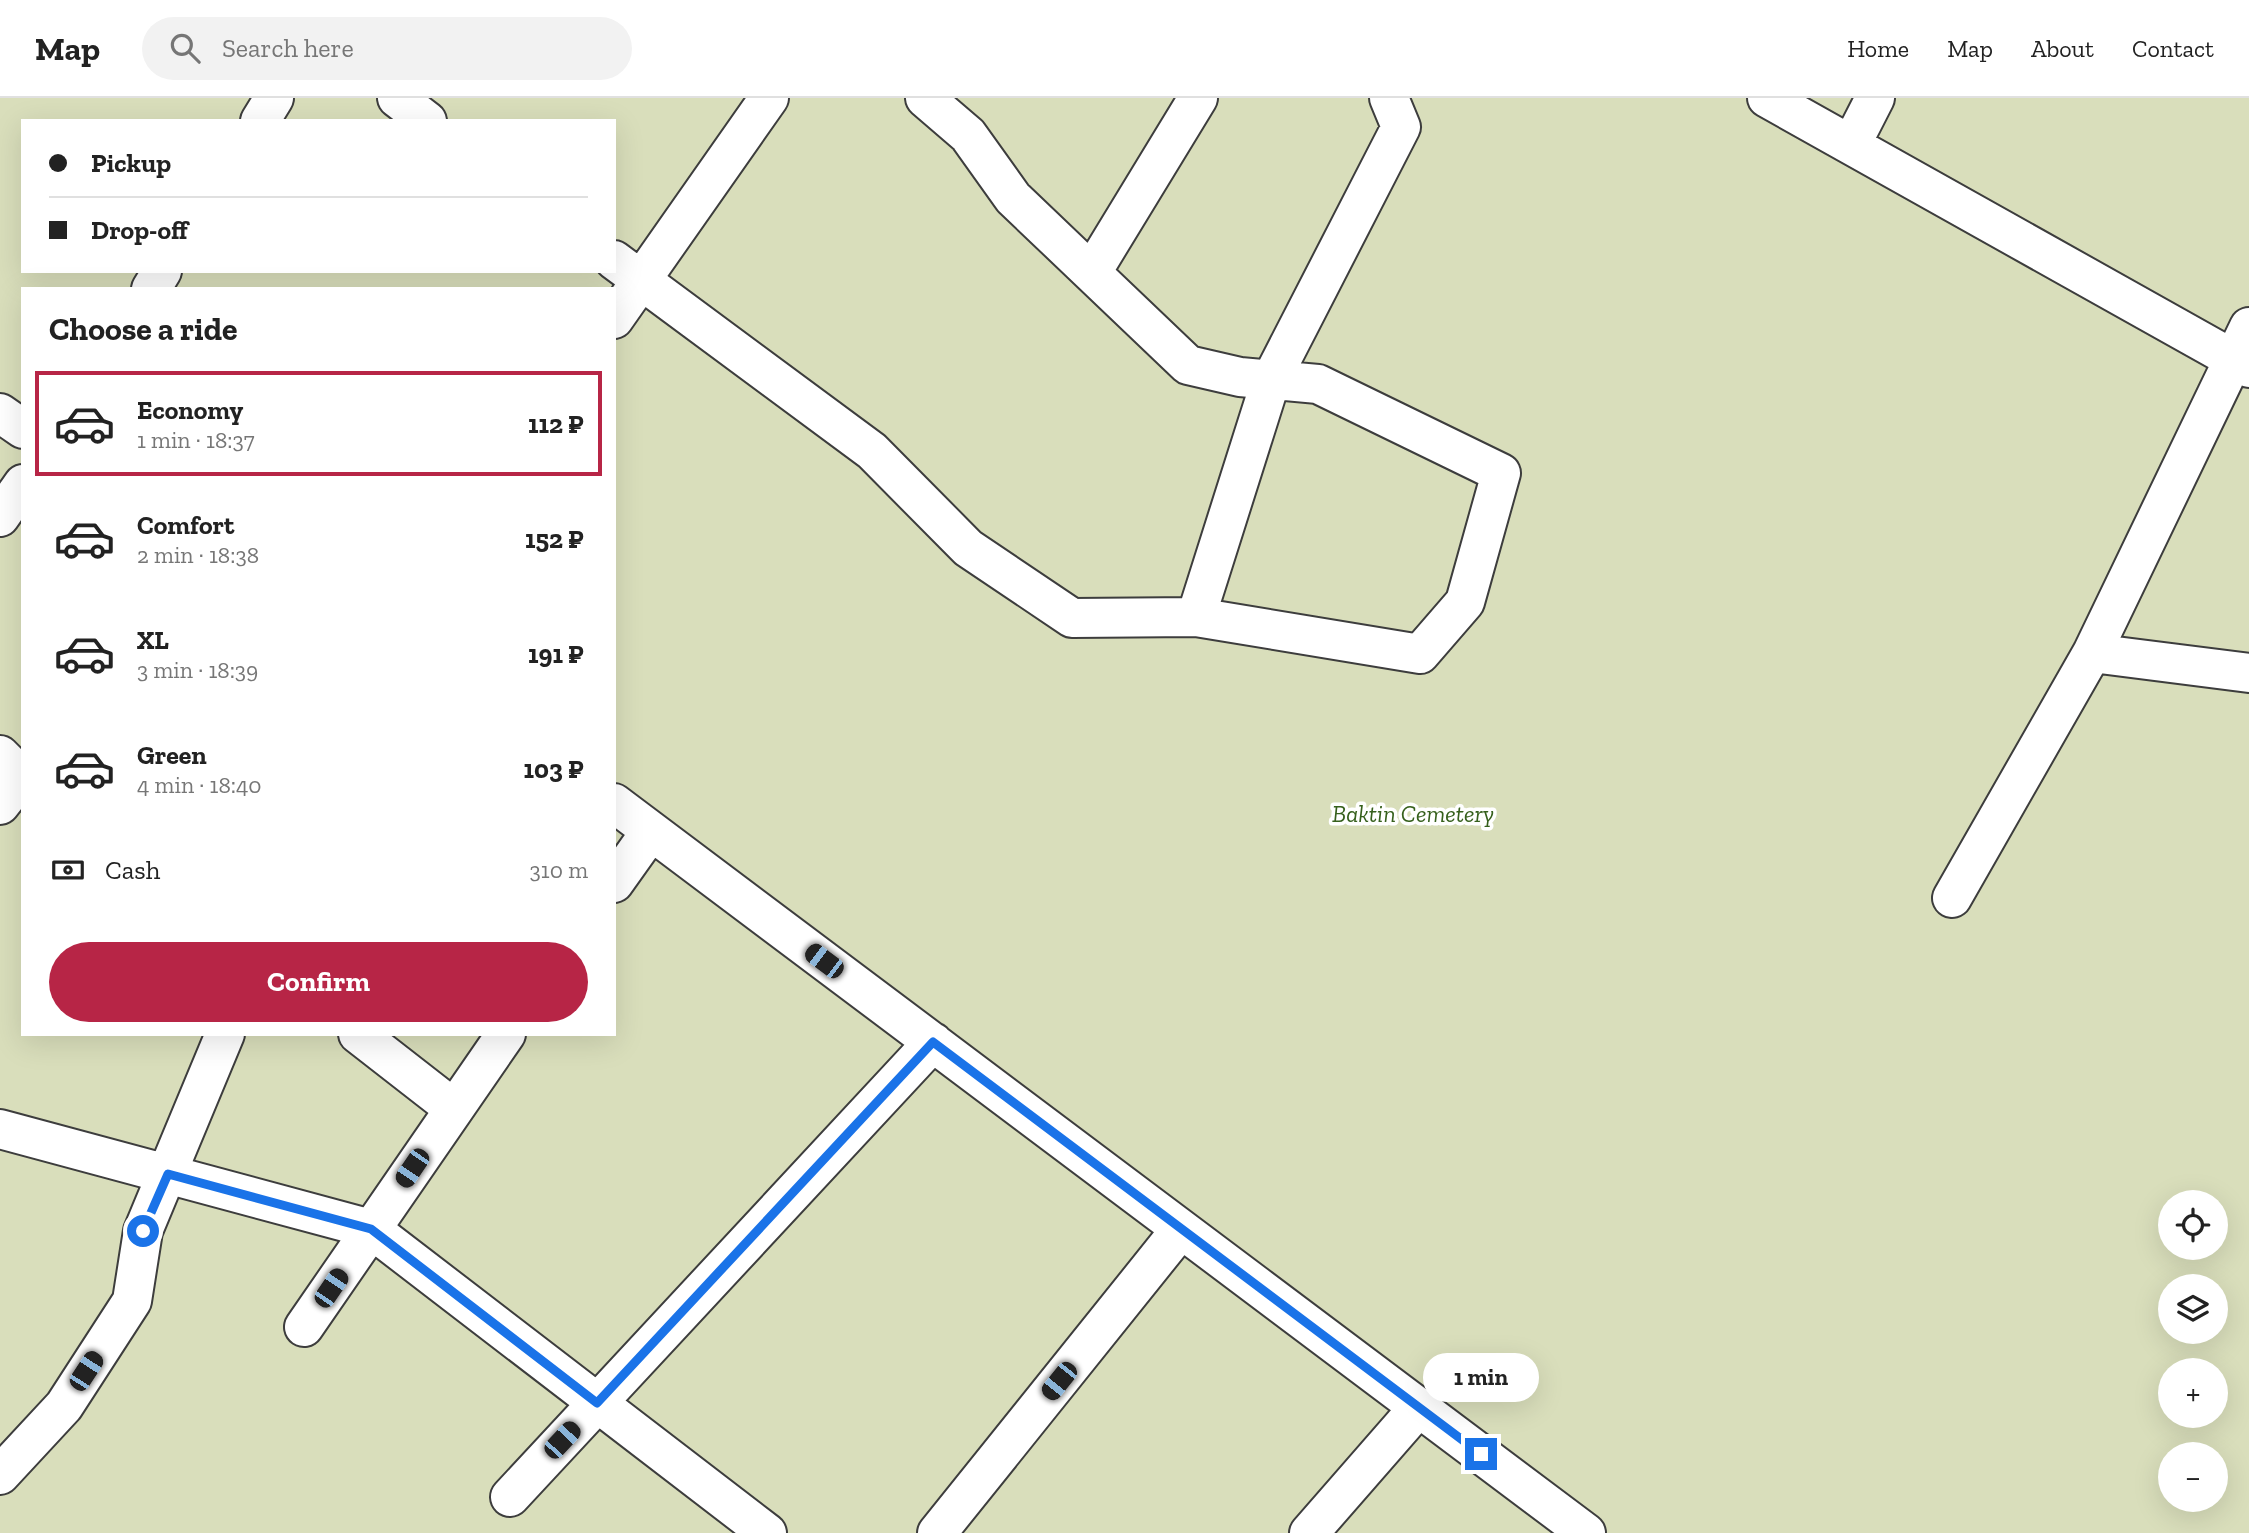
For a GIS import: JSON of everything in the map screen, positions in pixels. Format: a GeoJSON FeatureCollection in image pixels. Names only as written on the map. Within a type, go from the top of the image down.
{"type":"FeatureCollection","features":[{"type":"Feature","properties":{"kind":"lane"},"geometry":{"type":"LineString","coordinates":[[261,119],[274,98]]}},
{"type":"Feature","properties":{"kind":"lane"},"geometry":{"type":"LineString","coordinates":[[397,98],[424,119]]}},
{"type":"Feature","properties":{"kind":"lane"},"geometry":{"type":"LineString","coordinates":[[616,312],[628,270],[769,98]]}},
{"type":"Feature","properties":{"kind":"lane"},"geometry":{"type":"LineString","coordinates":[[628,270],[872,451],[968,548],[1072,618],[1196,617],[1420,654],[1465,602],[1501,473],[1318,384],[1240,377],[1188,365],[1013,198],[968,135],[925,98]]}},
{"type":"Feature","properties":{"kind":"lane"},"geometry":{"type":"LineString","coordinates":[[1092,272],[1198,98]]}},
{"type":"Feature","properties":{"kind":"lane"},"geometry":{"type":"LineString","coordinates":[[1196,617],[1271,380],[1401,127],[1389,98]]}},
{"type":"Feature","properties":{"kind":"lane"},"geometry":{"type":"LineString","coordinates":[[1767,98],[2243,351],[2092,653],[1952,898]]}},
{"type":"Feature","properties":{"kind":"lane"},"geometry":{"type":"LineString","coordinates":[[1851,145],[1875,98]]}},
{"type":"Feature","properties":{"kind":"lane"},"geometry":{"type":"LineString","coordinates":[[0,413],[21,428]]}},
{"type":"Feature","properties":{"kind":"lane"},"geometry":{"type":"LineString","coordinates":[[0,517],[21,487]]}},
{"type":"Feature","properties":{"kind":"lane"},"geometry":{"type":"LineString","coordinates":[[2092,653],[2249,673]]}},
{"type":"Feature","properties":{"kind":"lane"},"geometry":{"type":"LineString","coordinates":[[0,755],[21,777]]}},
{"type":"Feature","properties":{"kind":"lane"},"geometry":{"type":"LineString","coordinates":[[0,805],[21,779]]}},
{"type":"Feature","properties":{"kind":"lane"},"geometry":{"type":"LineString","coordinates":[[616,804],[1586,1533]]}},
{"type":"Feature","properties":{"kind":"lane"},"geometry":{"type":"LineString","coordinates":[[616,880],[652,831]]}},
{"type":"Feature","properties":{"kind":"lane"},"geometry":{"type":"LineString","coordinates":[[0,1475],[64,1406],[132,1301],[143,1231],[224,1036]]}},
{"type":"Feature","properties":{"kind":"lane"},"geometry":{"type":"LineString","coordinates":[[361,1036],[453,1108]]}},
{"type":"Feature","properties":{"kind":"lane"},"geometry":{"type":"LineString","coordinates":[[304,1327],[505,1036]]}},
{"type":"Feature","properties":{"kind":"lane"},"geometry":{"type":"LineString","coordinates":[[510,1497],[933,1042]]}},
{"type":"Feature","properties":{"kind":"lane"},"geometry":{"type":"LineString","coordinates":[[0,1129],[371,1229],[767,1533]]}},
{"type":"Feature","properties":{"kind":"lane"},"geometry":{"type":"LineString","coordinates":[[937,1533],[1181,1229]]}},
{"type":"Feature","properties":{"kind":"lane"},"geometry":{"type":"LineString","coordinates":[[1309,1533],[1419,1407]]}},
{"type":"Feature","properties":{"kind":"green space","name":"Baktin Cemetery"},"geometry":{"type":"Polygon","coordinates":[[[0,98],[2249,98],[2249,1533],[0,1533],[0,98]]]}},
{"type":"Feature","properties":{"kind":"route"},"geometry":{"type":"LineString","coordinates":[[143,1231],[168,1174],[371,1229],[597,1403],[933,1042],[1481,1454]]}}]}
